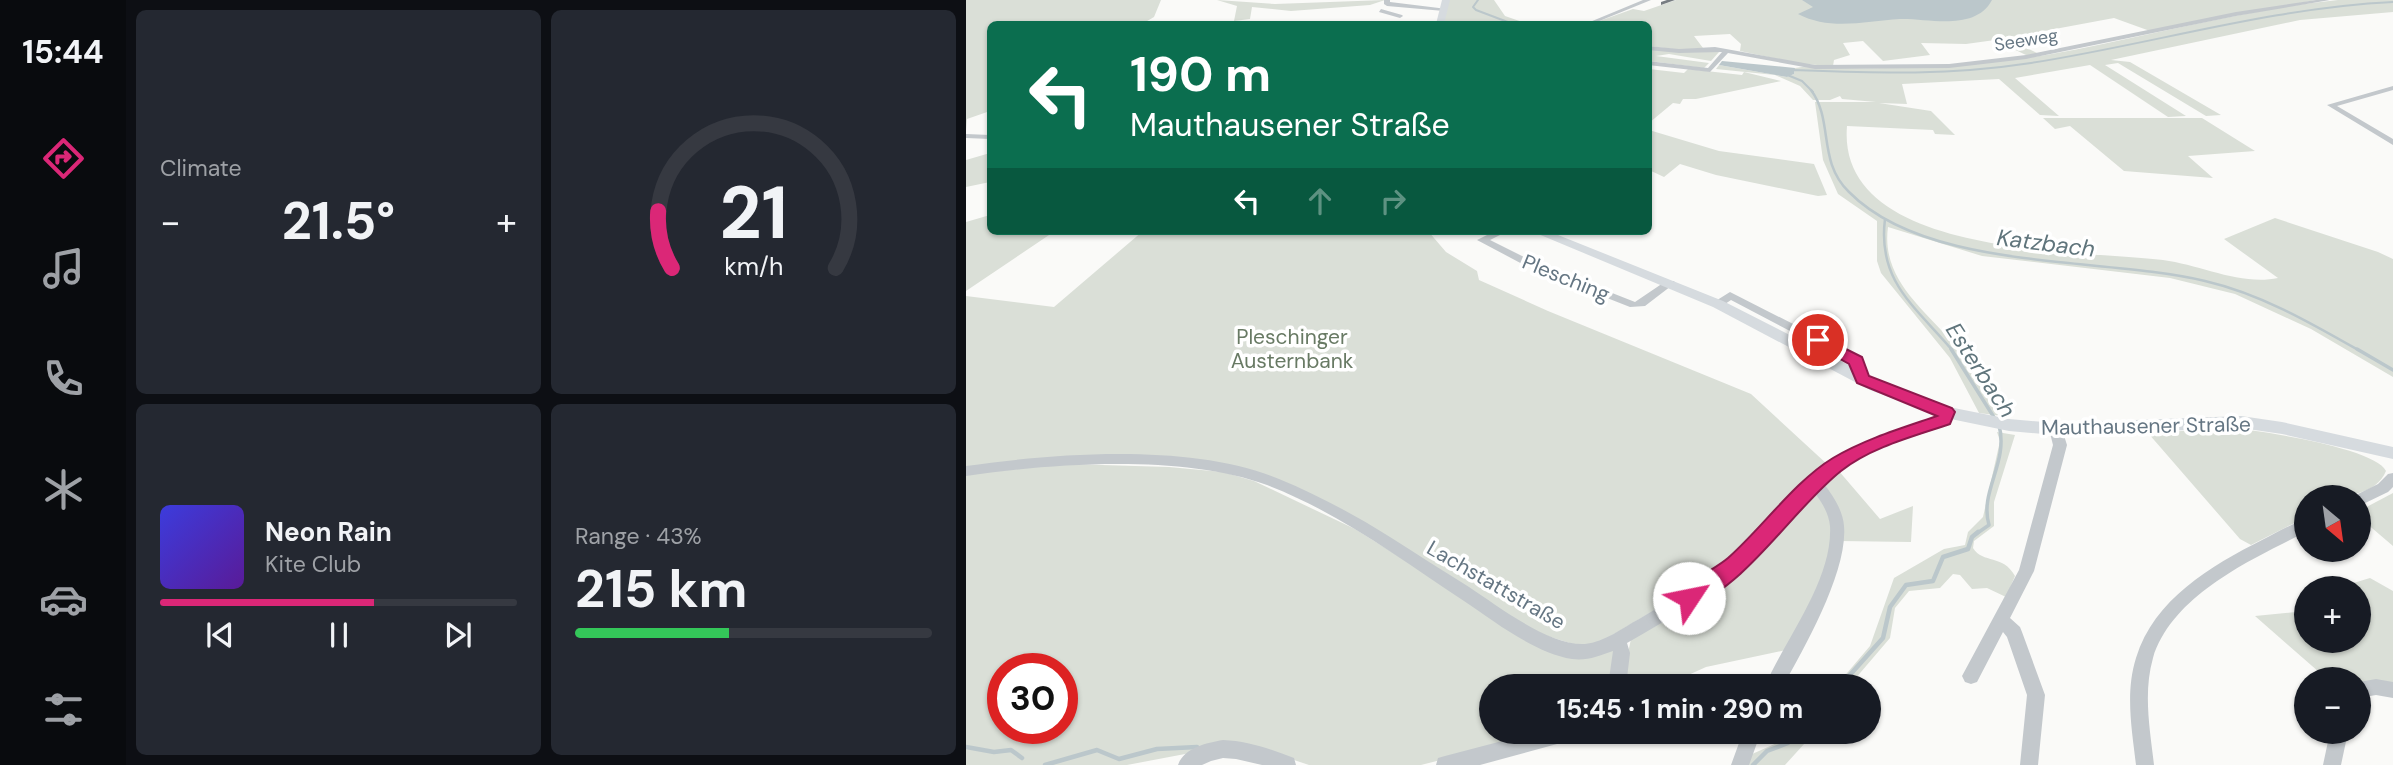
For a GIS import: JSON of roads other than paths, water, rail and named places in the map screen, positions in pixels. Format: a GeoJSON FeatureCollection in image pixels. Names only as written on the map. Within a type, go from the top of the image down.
{"type":"FeatureCollection","features":[{"type":"Feature","properties":{"kind":"main road"},"geometry":{"type":"LineString","coordinates":[[1441,21],[1445,4]]}},
{"type":"Feature","properties":{"kind":"main road","name":"Plesching"},"geometry":{"type":"LineString","coordinates":[[1547,235],[1689,291]]}},
{"type":"Feature","properties":{"kind":"main road","name":"Mauthausener Straße"},"geometry":{"type":"LineString","coordinates":[[1689,291],[1862,379],[1947,412],[1983,421],[2056,429],[2241,422],[2282,428],[2391,456]]}},
{"type":"Feature","properties":{"kind":"street"},"geometry":{"type":"LineString","coordinates":[[1596,21],[1648,0]]}},
{"type":"Feature","properties":{"kind":"street","name":"Seeweg"},"geometry":{"type":"LineString","coordinates":[[1652,48],[1727,51],[1815,67],[1961,65],[2035,55],[2236,14],[2328,0]]}},
{"type":"Feature","properties":{"kind":"street"},"geometry":{"type":"LineString","coordinates":[[1388,3],[1445,4]]}},
{"type":"Feature","properties":{"kind":"street"},"geometry":{"type":"LineString","coordinates":[[1381,11],[1399,16]]}},
{"type":"Feature","properties":{"kind":"street"},"geometry":{"type":"LineString","coordinates":[[1652,63],[1710,70],[1727,51]]}},
{"type":"Feature","properties":{"kind":"street"},"geometry":{"type":"LineString","coordinates":[[2393,88],[2331,105],[2393,143]]}},
{"type":"Feature","properties":{"kind":"street"},"geometry":{"type":"LineString","coordinates":[[966,136],[987,137]]}},
{"type":"Feature","properties":{"kind":"street","name":"Plesching"},"geometry":{"type":"LineString","coordinates":[[1494,235],[1482,240],[1532,265],[1634,305],[1642,304],[1670,283]]}},
{"type":"Feature","properties":{"kind":"street","name":"Lachstattstraße"},"geometry":{"type":"LineString","coordinates":[[966,471],[1066,461],[1179,463],[1248,474],[1294,491],[1350,522],[1534,635],[1580,653],[1618,640],[1703,590],[1724,574],[1815,483],[1856,453],[1938,424],[1947,412]]}},
{"type":"Feature","properties":{"kind":"street"},"geometry":{"type":"LineString","coordinates":[[1971,676],[2002,621],[2033,549],[2060,445],[2056,429]]}},
{"type":"Feature","properties":{"kind":"street"},"geometry":{"type":"LineString","coordinates":[[2371,494],[2383,488],[2393,478]]}},
{"type":"Feature","properties":{"kind":"street"},"geometry":{"type":"LineString","coordinates":[[1780,674],[1817,598],[1836,540],[1834,515],[1815,483]]}},
{"type":"Feature","properties":{"kind":"street"},"geometry":{"type":"LineString","coordinates":[[2145,765],[2139,687],[2144,663],[2159,627],[2180,601],[2213,575],[2294,531]]}},
{"type":"Feature","properties":{"kind":"street"},"geometry":{"type":"LineString","coordinates":[[2002,621],[2014,632],[2036,695],[2029,765]]}},
{"type":"Feature","properties":{"kind":"street"},"geometry":{"type":"LineString","coordinates":[[1618,640],[1622,653],[1619,674]]}},
{"type":"Feature","properties":{"kind":"street"},"geometry":{"type":"LineString","coordinates":[[2371,688],[2393,690]]}},
{"type":"Feature","properties":{"kind":"street"},"geometry":{"type":"LineString","coordinates":[[1445,765],[1523,744]]}},
{"type":"Feature","properties":{"kind":"street"},"geometry":{"type":"LineString","coordinates":[[1740,765],[1748,744]]}},
{"type":"Feature","properties":{"kind":"street"},"geometry":{"type":"LineString","coordinates":[[2332,765],[2336,744]]}},
{"type":"Feature","properties":{"kind":"street"},"geometry":{"type":"LineString","coordinates":[[1187,765],[1209,750],[1246,750],[1286,765]]}},
{"type":"Feature","properties":{"kind":"waterway"},"geometry":{"type":"LineString","coordinates":[[1478,0],[1473,7],[1476,10],[1505,21]]}},
{"type":"Feature","properties":{"kind":"waterway"},"geometry":{"type":"LineString","coordinates":[[1792,70],[1912,72],[2000,67],[2076,55],[2301,11],[2393,2]]}},
{"type":"Feature","properties":{"kind":"waterway","name":"Katzbach"},"geometry":{"type":"LineString","coordinates":[[1785,74],[1802,81],[1811,90]]}},
{"type":"Feature","properties":{"kind":"waterway","name":"Katzbach"},"geometry":{"type":"LineString","coordinates":[[1811,90],[1818,102],[1829,154],[1839,180],[1849,192],[1883,218],[1923,236],[1969,249],[2163,273],[2205,281],[2246,293],[2285,310],[2360,351]]}},
{"type":"Feature","properties":{"kind":"waterway","name":"Esterbach"},"geometry":{"type":"LineString","coordinates":[[1885,219],[1884,241],[1893,277],[1913,307],[1953,351]]}},
{"type":"Feature","properties":{"kind":"waterway","name":"Esterbach"},"geometry":{"type":"LineString","coordinates":[[1951,349],[1995,419]]}},
{"type":"Feature","properties":{"kind":"waterway","name":"Katzbach"},"geometry":{"type":"LineString","coordinates":[[2357,349],[2393,370]]}},
{"type":"Feature","properties":{"kind":"waterway","name":"Esterbach"},"geometry":{"type":"LineString","coordinates":[[1976,534],[1989,525],[1988,500],[2000,452],[1999,425]]}},
{"type":"Feature","properties":{"kind":"waterway","name":"Esterbach"},"geometry":{"type":"LineString","coordinates":[[1851,674],[1883,638],[1890,607],[1906,585],[1933,581],[1943,557],[1968,549],[1972,537],[1978,532]]}},
{"type":"Feature","properties":{"kind":"waterway","name":"Esterbach"},"geometry":{"type":"LineString","coordinates":[[1753,765],[1767,751],[1785,744]]}},
{"type":"Feature","properties":{"kind":"waterway","name":"Esterbach"},"geometry":{"type":"LineString","coordinates":[[966,747],[994,752],[1011,750],[1022,758]]}},
{"type":"Feature","properties":{"kind":"waterway","name":"Esterbach"},"geometry":{"type":"LineString","coordinates":[[1045,765],[1097,750],[1119,759],[1157,749],[1197,747]]}},
{"type":"Feature","properties":{"kind":"park label","name":"Pleschinger Austernbank"},"geometry":{"type":"Point","coordinates":[1292,349]}}]}
